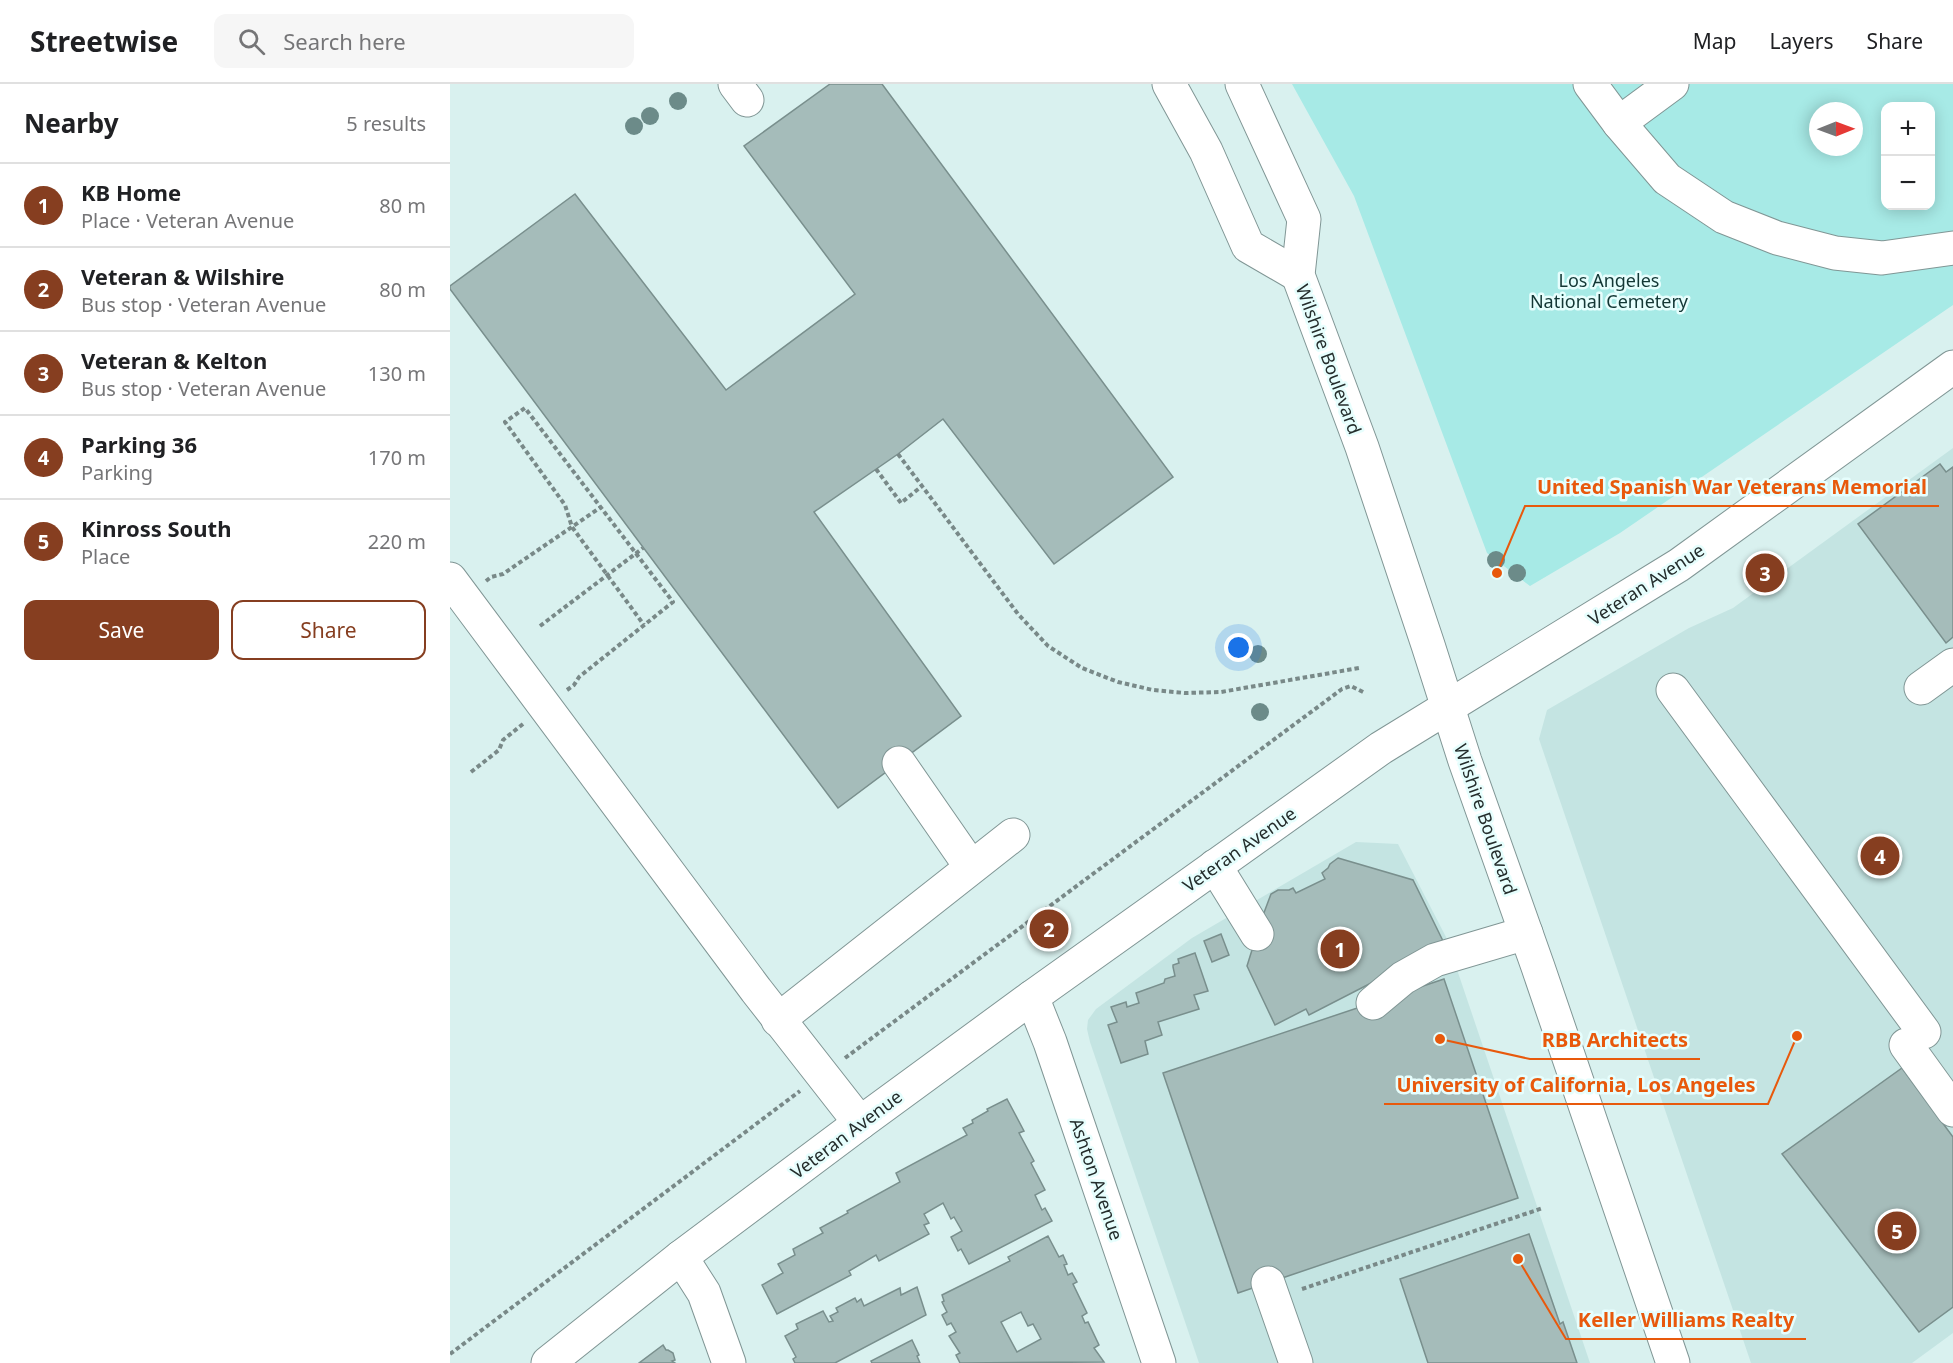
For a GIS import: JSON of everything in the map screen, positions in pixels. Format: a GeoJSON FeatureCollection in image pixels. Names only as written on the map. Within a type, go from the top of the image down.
{"type":"FeatureCollection","features":[{"type":"Feature","properties":{"kind":"street","name":"Wilshire Boulevard"},"geometry":{"type":"LineString","coordinates":[[1169,84],[1206,151],[1248,246],[1298,275]]}},
{"type":"Feature","properties":{"kind":"street","name":"Wilshire Boulevard"},"geometry":{"type":"LineString","coordinates":[[1242,84],[1304,219],[1298,275],[1362,447],[1447,707],[1673,1363]]}},
{"type":"Feature","properties":{"kind":"street"},"geometry":{"type":"LineString","coordinates":[[1590,84],[1619,123],[1667,179],[1724,217],[1777,238],[1835,253],[1882,258],[1953,248]]}},
{"type":"Feature","properties":{"kind":"street"},"geometry":{"type":"LineString","coordinates":[[1619,123],[1672,84]]}},
{"type":"Feature","properties":{"kind":"street","name":"Veteran Avenue"},"geometry":{"type":"LineString","coordinates":[[548,1363],[681,1257],[860,1123],[1381,748],[1679,565],[1953,367]]}},
{"type":"Feature","properties":{"kind":"street"},"geometry":{"type":"LineString","coordinates":[[450,579],[778,1020],[860,1123]]}},
{"type":"Feature","properties":{"kind":"street"},"geometry":{"type":"LineString","coordinates":[[1921,688],[1953,665]]}},
{"type":"Feature","properties":{"kind":"street"},"geometry":{"type":"LineString","coordinates":[[1673,690],[1915,1039],[1953,1110]]}},
{"type":"Feature","properties":{"kind":"street"},"geometry":{"type":"LineString","coordinates":[[898,763],[971,867]]}},
{"type":"Feature","properties":{"kind":"street"},"geometry":{"type":"LineString","coordinates":[[778,1020],[1014,835]]}},
{"type":"Feature","properties":{"kind":"street"},"geometry":{"type":"LineString","coordinates":[[1215,866],[1257,934]]}},
{"type":"Feature","properties":{"kind":"street"},"geometry":{"type":"LineString","coordinates":[[1373,1003],[1403,978],[1435,960],[1526,933]]}},
{"type":"Feature","properties":{"kind":"street","name":"Ashton Avenue"},"geometry":{"type":"LineString","coordinates":[[1032,997],[1053,1050],[1159,1363]]}},
{"type":"Feature","properties":{"kind":"street"},"geometry":{"type":"LineString","coordinates":[[681,1257],[704,1293],[729,1363]]}},
{"type":"Feature","properties":{"kind":"street"},"geometry":{"type":"LineString","coordinates":[[1271,1291],[1296,1363]]}},
{"type":"Feature","properties":{"kind":"path"},"geometry":{"type":"LineString","coordinates":[[579,677],[673,602],[525,408],[505,422],[565,505],[572,527],[644,625]]}},
{"type":"Feature","properties":{"kind":"path"},"geometry":{"type":"LineString","coordinates":[[898,454],[1018,614],[1048,646],[1082,668],[1118,682],[1153,690],[1185,693],[1221,692],[1359,668]]}},
{"type":"Feature","properties":{"kind":"path"},"geometry":{"type":"LineString","coordinates":[[876,470],[901,503],[922,486]]}},
{"type":"Feature","properties":{"kind":"path"},"geometry":{"type":"LineString","coordinates":[[503,574],[601,507]]}},
{"type":"Feature","properties":{"kind":"path"},"geometry":{"type":"LineString","coordinates":[[540,626],[643,548]]}},
{"type":"Feature","properties":{"kind":"path"},"geometry":{"type":"LineString","coordinates":[[838,1063],[1342,689],[1351,686],[1365,693]]}},
{"type":"Feature","properties":{"kind":"path"},"geometry":{"type":"LineString","coordinates":[[450,1354],[796,1094]]}},
{"type":"Feature","properties":{"kind":"path"},"geometry":{"type":"LineString","coordinates":[[1271,1291],[1543,1208]]}},
{"type":"Feature","properties":{"kind":"shaded area"},"geometry":{"type":"Polygon","coordinates":[[[1953,448],[1953,1333],[1912,1363],[1751,1363],[1539,739],[1547,710],[1689,628],[1733,608],[1953,448]]]}},
{"type":"Feature","properties":{"kind":"shaded area"},"geometry":{"type":"Polygon","coordinates":[[[1356,842],[1398,844],[1446,937],[1590,1363],[1199,1363],[1090,1042],[1087,1029],[1088,1020],[1096,1009],[1192,938],[1356,842]]]}},
{"type":"Feature","properties":{"kind":"green space","name":"Los Angeles National Cemetery"},"geometry":{"type":"Polygon","coordinates":[[[1292,84],[1953,84],[1953,305],[1620,533],[1530,586],[1487,553],[1354,196],[1292,84]]]}},
{"type":"Feature","properties":{"kind":"building"},"geometry":{"type":"Polygon","coordinates":[[[830,84],[882,84],[1173,477],[1054,564],[943,419],[898,454],[814,512],[961,716],[838,808],[450,289],[450,286],[575,194],[726,390],[855,294],[744,146],[830,84]]]}},
{"type":"Feature","properties":{"kind":"building"},"geometry":{"type":"Polygon","coordinates":[[[1940,464],[1946,472],[1953,467],[1953,637],[1946,643],[1858,524],[1940,464]]]}},
{"type":"Feature","properties":{"kind":"building"},"geometry":{"type":"Polygon","coordinates":[[[1338,858],[1413,880],[1443,941],[1414,961],[1309,1015],[1306,1009],[1275,1025],[1247,966],[1271,894],[1278,890],[1293,888],[1296,893],[1325,879],[1322,873],[1338,858]]]}},
{"type":"Feature","properties":{"kind":"building"},"geometry":{"type":"Polygon","coordinates":[[[1221,934],[1229,955],[1212,962],[1204,941],[1221,934]]]}},
{"type":"Feature","properties":{"kind":"building"},"geometry":{"type":"Polygon","coordinates":[[[1195,953],[1208,991],[1194,995],[1199,1009],[1158,1022],[1162,1035],[1145,1041],[1148,1054],[1121,1063],[1108,1025],[1117,1022],[1111,1007],[1126,1002],[1127,1007],[1139,1003],[1136,993],[1164,983],[1165,979],[1175,976],[1173,965],[1179,963],[1178,959],[1195,953]]]}},
{"type":"Feature","properties":{"kind":"building"},"geometry":{"type":"Polygon","coordinates":[[[1444,979],[1518,1198],[1238,1293],[1163,1073],[1444,979]]]}},
{"type":"Feature","properties":{"kind":"building"},"geometry":{"type":"Polygon","coordinates":[[[1902,1068],[1953,1137],[1953,1307],[1919,1332],[1782,1154],[1902,1068]]]}},
{"type":"Feature","properties":{"kind":"building"},"geometry":{"type":"Polygon","coordinates":[[[1007,1099],[1024,1131],[1019,1133],[1034,1161],[1031,1163],[1045,1190],[1035,1195],[1042,1210],[1045,1208],[1052,1221],[969,1264],[961,1249],[958,1251],[951,1237],[962,1231],[954,1217],[951,1219],[943,1203],[924,1214],[929,1223],[924,1225],[929,1234],[879,1261],[876,1255],[849,1271],[851,1275],[777,1314],[762,1285],[783,1273],[778,1264],[795,1255],[793,1249],[823,1233],[820,1228],[848,1213],[847,1211],[900,1182],[896,1173],[967,1135],[963,1128],[973,1123],[972,1120],[988,1111],[987,1109],[1007,1099]]]}},
{"type":"Feature","properties":{"kind":"building"},"geometry":{"type":"Polygon","coordinates":[[[1529,1234],[1560,1324],[1563,1322],[1577,1363],[1428,1363],[1400,1279],[1529,1234]]]}},
{"type":"Feature","properties":{"kind":"building"},"geometry":{"type":"Polygon","coordinates":[[[1048,1236],[1059,1257],[1063,1255],[1068,1275],[1072,1273],[1077,1282],[1073,1284],[1087,1313],[1082,1316],[1085,1323],[1088,1322],[1099,1345],[1094,1348],[1104,1362],[960,1363],[956,1355],[960,1353],[949,1336],[956,1332],[951,1323],[947,1325],[942,1315],[947,1312],[942,1302],[944,1301],[942,1295],[1010,1261],[1008,1257],[1048,1236]],[[1021,1312],[1001,1322],[1017,1352],[1041,1339],[1033,1324],[1028,1326],[1021,1312]]]}},
{"type":"Feature","properties":{"kind":"building"},"geometry":{"type":"Polygon","coordinates":[[[917,1287],[926,1315],[835,1363],[795,1363],[793,1359],[796,1357],[785,1336],[798,1329],[796,1324],[823,1311],[829,1322],[833,1321],[830,1316],[838,1312],[836,1308],[855,1298],[857,1302],[861,1299],[864,1306],[900,1288],[901,1295],[917,1287]]]}},
{"type":"Feature","properties":{"kind":"building"},"geometry":{"type":"Polygon","coordinates":[[[912,1340],[920,1363],[872,1363],[871,1361],[912,1340]]]}},
{"type":"Feature","properties":{"kind":"building"},"geometry":{"type":"Polygon","coordinates":[[[663,1345],[666,1350],[673,1353],[675,1360],[672,1361],[675,1363],[639,1363],[663,1345]]]}},
{"type":"Feature","properties":{"kind":"place","name":"United Spanish War Veterans Memorial"},"geometry":{"type":"Point","coordinates":[1497,573]}},
{"type":"Feature","properties":{"kind":"place","name":"Veteran & Kelton"},"geometry":{"type":"Point","coordinates":[1765,573]}},
{"type":"Feature","properties":{"kind":"place","name":"Parking 36"},"geometry":{"type":"Point","coordinates":[1880,856]}},
{"type":"Feature","properties":{"kind":"place","name":"Veteran & Wilshire"},"geometry":{"type":"Point","coordinates":[1049,929]}},
{"type":"Feature","properties":{"kind":"place","name":"KB Home"},"geometry":{"type":"Point","coordinates":[1340,949]}},
{"type":"Feature","properties":{"kind":"place","name":"University of California, Los Angeles"},"geometry":{"type":"Point","coordinates":[1797,1036]}},
{"type":"Feature","properties":{"kind":"place","name":"RBB Architects"},"geometry":{"type":"Point","coordinates":[1440,1039]}},
{"type":"Feature","properties":{"kind":"place","name":"Kinross South"},"geometry":{"type":"Point","coordinates":[1897,1231]}},
{"type":"Feature","properties":{"kind":"place","name":"Keller Williams Realty"},"geometry":{"type":"Point","coordinates":[1518,1259]}}]}
